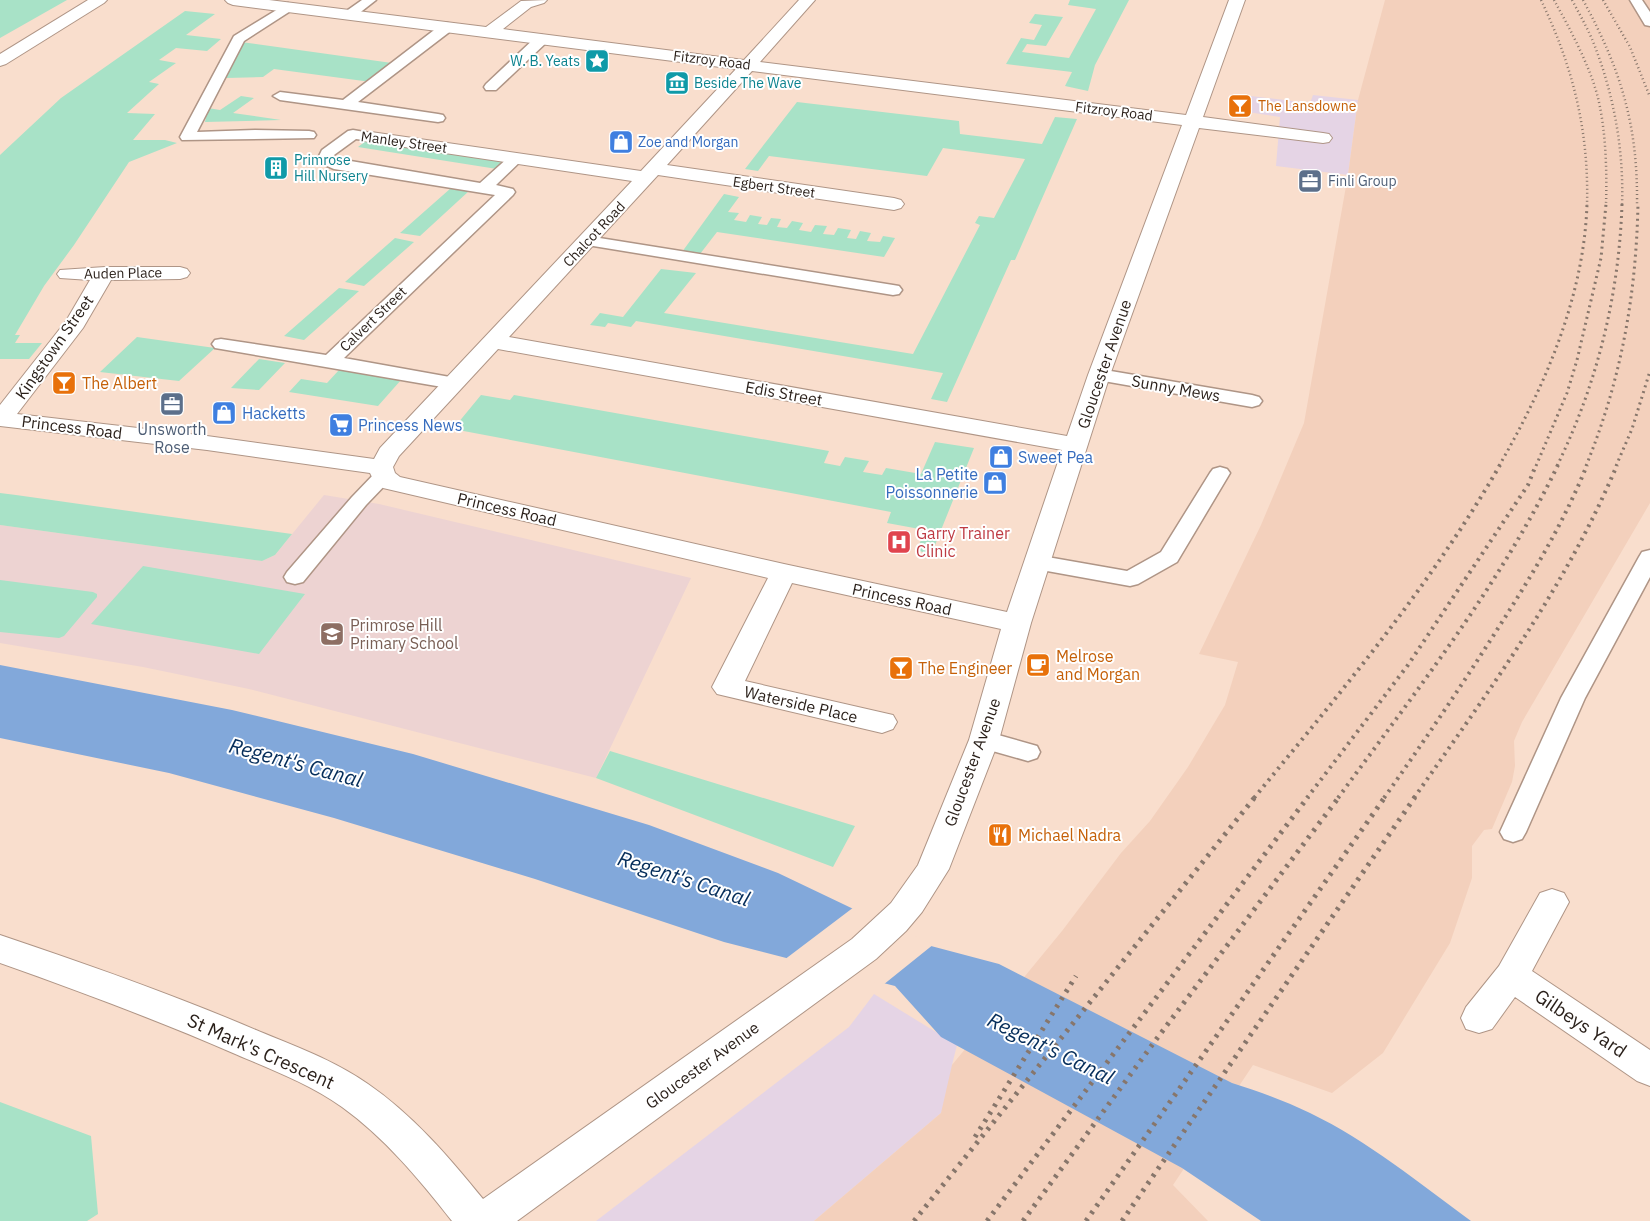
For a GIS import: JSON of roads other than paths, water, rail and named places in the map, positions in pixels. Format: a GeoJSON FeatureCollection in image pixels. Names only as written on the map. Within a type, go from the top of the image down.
{"type":"FeatureCollection","features":[{"type":"Feature","properties":{"kind":"street"},"geometry":{"type":"LineString","coordinates":[[0,61],[99,0]]}},
{"type":"Feature","properties":{"kind":"street","name":"Fitzroy Road"},"geometry":{"type":"LineString","coordinates":[[233,0],[349,15],[445,22],[490,32],[542,39],[1323,138]]}},
{"type":"Feature","properties":{"kind":"street"},"geometry":{"type":"LineString","coordinates":[[490,32],[526,4],[539,0]]}},
{"type":"Feature","properties":{"kind":"street","name":"Chalcot Road"},"geometry":{"type":"LineString","coordinates":[[382,471],[388,453],[650,173],[807,0]]}},
{"type":"Feature","properties":{"kind":"street","name":"Gloucester Avenue"},"geometry":{"type":"LineString","coordinates":[[485,1221],[864,949],[912,904],[933,869],[984,740],[1017,623],[1075,445],[1191,121],[1237,0]]}},
{"type":"Feature","properties":{"kind":"street","name":"Manley Street"},"geometry":{"type":"LineString","coordinates":[[371,137],[516,158],[650,173]]}},
{"type":"Feature","properties":{"kind":"street","name":"Egbert Street"},"geometry":{"type":"LineString","coordinates":[[650,173],[894,204]]}},
{"type":"Feature","properties":{"kind":"street","name":"Kingstown Street"},"geometry":{"type":"LineString","coordinates":[[0,418],[75,323],[105,273]]}},
{"type":"Feature","properties":{"kind":"street","name":"Auden Place"},"geometry":{"type":"LineString","coordinates":[[66,274],[180,273]]}},
{"type":"Feature","properties":{"kind":"street","name":"Edis Street"},"geometry":{"type":"LineString","coordinates":[[493,341],[1075,445]]}},
{"type":"Feature","properties":{"kind":"street","name":"Princess Road"},"geometry":{"type":"LineString","coordinates":[[0,418],[207,443],[382,471],[392,483],[704,553],[784,573],[1017,623]]}},
{"type":"Feature","properties":{"kind":"street","name":"Waterside Place"},"geometry":{"type":"LineString","coordinates":[[784,573],[727,687],[882,722]]}},
{"type":"Feature","properties":{"kind":"street"},"geometry":{"type":"LineString","coordinates":[[1479,1018],[1511,976],[1552,902]]}},
{"type":"Feature","properties":{"kind":"street","name":"St Mark's Crescent"},"geometry":{"type":"LineString","coordinates":[[0,949],[116,989],[215,1028],[315,1072],[355,1095],[390,1123],[451,1189],[476,1221]]}},
{"type":"Feature","properties":{"kind":"street","name":"Gilbeys Yard"},"geometry":{"type":"LineString","coordinates":[[1511,976],[1650,1070]]}},
{"type":"Feature","properties":{"kind":"lane"},"geometry":{"type":"LineString","coordinates":[[349,15],[370,0]]}},
{"type":"Feature","properties":{"kind":"lane"},"geometry":{"type":"LineString","coordinates":[[1636,0],[1650,22]]}},
{"type":"Feature","properties":{"kind":"lane"},"geometry":{"type":"LineString","coordinates":[[288,7],[239,38],[187,137],[255,134],[309,135]]}},
{"type":"Feature","properties":{"kind":"lane"},"geometry":{"type":"LineString","coordinates":[[346,105],[445,22]]}},
{"type":"Feature","properties":{"kind":"lane"},"geometry":{"type":"LineString","coordinates":[[491,87],[542,39]]}},
{"type":"Feature","properties":{"kind":"lane"},"geometry":{"type":"LineString","coordinates":[[280,96],[438,118]]}},
{"type":"Feature","properties":{"kind":"lane","name":"Manley Street"},"geometry":{"type":"LineString","coordinates":[[371,137],[353,134],[327,153],[326,160],[334,164],[507,192]]}},
{"type":"Feature","properties":{"kind":"lane"},"geometry":{"type":"LineString","coordinates":[[484,188],[516,158]]}},
{"type":"Feature","properties":{"kind":"lane","name":"Calvert Street"},"geometry":{"type":"LineString","coordinates":[[330,360],[507,192]]}},
{"type":"Feature","properties":{"kind":"lane"},"geometry":{"type":"LineString","coordinates":[[586,241],[893,290]]}},
{"type":"Feature","properties":{"kind":"lane"},"geometry":{"type":"LineString","coordinates":[[221,344],[330,360]]}},
{"type":"Feature","properties":{"kind":"lane","name":"Calvert Street"},"geometry":{"type":"LineString","coordinates":[[330,360],[454,383]]}},
{"type":"Feature","properties":{"kind":"lane","name":"Sunny Mews"},"geometry":{"type":"LineString","coordinates":[[1100,375],[1252,401]]}},
{"type":"Feature","properties":{"kind":"lane"},"geometry":{"type":"LineString","coordinates":[[295,578],[382,471]]}},
{"type":"Feature","properties":{"kind":"lane"},"geometry":{"type":"LineString","coordinates":[[1036,562],[1130,579],[1168,557],[1220,474]]}},
{"type":"Feature","properties":{"kind":"lane"},"geometry":{"type":"LineString","coordinates":[[1513,832],[1573,698],[1650,557]]}},
{"type":"Feature","properties":{"kind":"lane"},"geometry":{"type":"LineString","coordinates":[[984,740],[1028,752]]}},
{"type":"Feature","properties":{"kind":"water","name":"Regent's Canal"},"geometry":{"type":"Polygon","coordinates":[[[0,665],[232,710],[413,754],[649,825],[778,873],[931,946],[999,964],[1232,1083],[1271,1096],[1310,1113],[1373,1149],[1471,1221],[1261,1221],[1182,1168],[941,1037],[895,986],[724,942],[535,879],[334,818],[169,773],[0,738],[0,665]]]}},
{"type":"Feature","properties":{"kind":"railway"},"geometry":{"type":"LineString","coordinates":[[1541,0],[1562,50],[1577,100],[1585,151],[1587,204]]}},
{"type":"Feature","properties":{"kind":"railway"},"geometry":{"type":"LineString","coordinates":[[1554,0],[1585,61],[1598,98],[1603,124],[1606,204]]}},
{"type":"Feature","properties":{"kind":"railway"},"geometry":{"type":"LineString","coordinates":[[1572,0],[1594,44],[1612,103],[1621,164],[1622,204]]}},
{"type":"Feature","properties":{"kind":"railway"},"geometry":{"type":"LineString","coordinates":[[1583,0],[1608,50],[1625,99],[1634,149],[1637,176],[1637,205]]}},
{"type":"Feature","properties":{"kind":"railway"},"geometry":{"type":"LineString","coordinates":[[1603,0],[1630,47],[1650,97]]}},
{"type":"Feature","properties":{"kind":"railway"},"geometry":{"type":"LineString","coordinates":[[1499,466],[1532,404],[1559,340],[1570,307],[1578,273],[1584,239],[1587,204]]}},
{"type":"Feature","properties":{"kind":"railway"},"geometry":{"type":"LineString","coordinates":[[1536,466],[1567,393],[1577,360],[1601,258],[1606,204]]}},
{"type":"Feature","properties":{"kind":"railway"},"geometry":{"type":"LineString","coordinates":[[1557,466],[1584,403],[1603,339],[1611,306],[1616,272],[1622,204]]}},
{"type":"Feature","properties":{"kind":"railway"},"geometry":{"type":"LineString","coordinates":[[1586,466],[1609,402],[1624,338],[1634,272],[1638,204]]}},
{"type":"Feature","properties":{"kind":"railway"},"geometry":{"type":"LineString","coordinates":[[1616,466],[1632,429],[1650,371]]}},
{"type":"Feature","properties":{"kind":"railway"},"geometry":{"type":"LineString","coordinates":[[1254,798],[1384,637],[1445,553],[1500,465]]}},
{"type":"Feature","properties":{"kind":"railway"},"geometry":{"type":"LineString","coordinates":[[1307,798],[1408,665],[1528,485],[1536,465]]}},
{"type":"Feature","properties":{"kind":"railway"},"geometry":{"type":"LineString","coordinates":[[1338,798],[1427,677],[1483,595],[1510,553],[1558,465]]}},
{"type":"Feature","properties":{"kind":"railway"},"geometry":{"type":"LineString","coordinates":[[1384,798],[1459,689],[1526,584],[1559,526],[1587,465]]}},
{"type":"Feature","properties":{"kind":"railway"},"geometry":{"type":"LineString","coordinates":[[1414,798],[1525,637],[1575,553],[1617,465]]}},
{"type":"Feature","properties":{"kind":"railway"},"geometry":{"type":"LineString","coordinates":[[914,1221],[1255,797]]}},
{"type":"Feature","properties":{"kind":"railway"},"geometry":{"type":"LineString","coordinates":[[987,1221],[1308,797]]}},
{"type":"Feature","properties":{"kind":"railway"},"geometry":{"type":"LineString","coordinates":[[1023,1221],[1155,1041],[1339,797]]}},
{"type":"Feature","properties":{"kind":"railway"},"geometry":{"type":"LineString","coordinates":[[1086,1221],[1385,797]]}},
{"type":"Feature","properties":{"kind":"railway"},"geometry":{"type":"LineString","coordinates":[[1122,1221],[1415,797]]}},
{"type":"Feature","properties":{"kind":"railway"},"geometry":{"type":"LineString","coordinates":[[975,1137],[1076,976]]}},
{"type":"Feature","properties":{"kind":"place","name":"W. B. Yeats"},"geometry":{"type":"Point","coordinates":[597,61]}},
{"type":"Feature","properties":{"kind":"place","name":"Beside The Wave"},"geometry":{"type":"Point","coordinates":[677,83]}},
{"type":"Feature","properties":{"kind":"place","name":"The Lansdowne"},"geometry":{"type":"Point","coordinates":[1240,106]}},
{"type":"Feature","properties":{"kind":"place","name":"Zoe and Morgan"},"geometry":{"type":"Point","coordinates":[621,142]}},
{"type":"Feature","properties":{"kind":"place","name":"Primrose Hill Nursery"},"geometry":{"type":"Point","coordinates":[276,168]}},
{"type":"Feature","properties":{"kind":"place","name":"Finli Group"},"geometry":{"type":"Point","coordinates":[1310,181]}},
{"type":"Feature","properties":{"kind":"place","name":"The Albert"},"geometry":{"type":"Point","coordinates":[64,383]}},
{"type":"Feature","properties":{"kind":"place","name":"Unsworth Rose"},"geometry":{"type":"Point","coordinates":[172,404]}},
{"type":"Feature","properties":{"kind":"place","name":"Hacketts"},"geometry":{"type":"Point","coordinates":[224,413]}},
{"type":"Feature","properties":{"kind":"place","name":"Princess News"},"geometry":{"type":"Point","coordinates":[341,425]}},
{"type":"Feature","properties":{"kind":"place","name":"Sweet Pea"},"geometry":{"type":"Point","coordinates":[1001,457]}},
{"type":"Feature","properties":{"kind":"place","name":"La Petite Poissonnerie"},"geometry":{"type":"Point","coordinates":[995,483]}},
{"type":"Feature","properties":{"kind":"place","name":"Garry Trainer Clinic"},"geometry":{"type":"Point","coordinates":[899,542]}},
{"type":"Feature","properties":{"kind":"place","name":"Primrose Hill Primary School"},"geometry":{"type":"Point","coordinates":[332,634]}},
{"type":"Feature","properties":{"kind":"place","name":"Melrose and Morgan"},"geometry":{"type":"Point","coordinates":[1038,665]}},
{"type":"Feature","properties":{"kind":"place","name":"The Engineer"},"geometry":{"type":"Point","coordinates":[901,668]}},
{"type":"Feature","properties":{"kind":"place","name":"Michael Nadra"},"geometry":{"type":"Point","coordinates":[1000,835]}}]}
